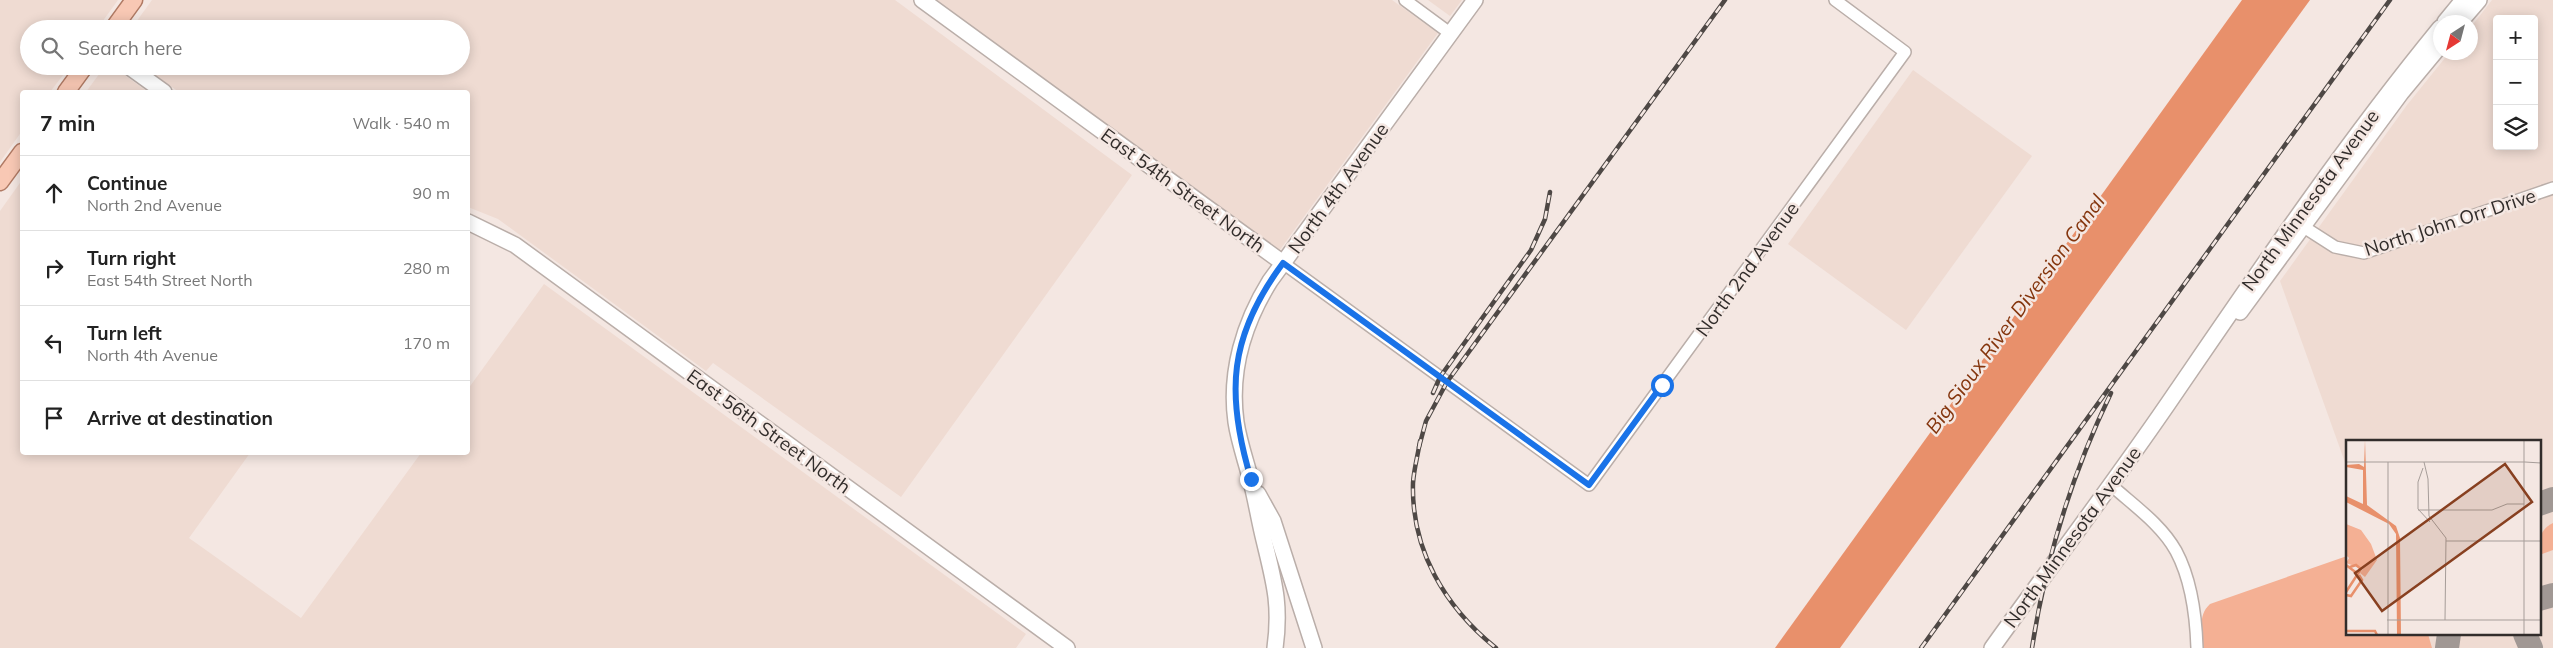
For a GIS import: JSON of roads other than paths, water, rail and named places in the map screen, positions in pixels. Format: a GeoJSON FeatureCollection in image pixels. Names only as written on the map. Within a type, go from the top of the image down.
{"type":"FeatureCollection","features":[{"type":"Feature","properties":{"kind":"main road"},"geometry":{"type":"LineString","coordinates":[[119,20],[134,0]]}},
{"type":"Feature","properties":{"kind":"main road"},"geometry":{"type":"LineString","coordinates":[[67,90],[78,75]]}},
{"type":"Feature","properties":{"kind":"main road"},"geometry":{"type":"LineString","coordinates":[[0,182],[20,155]]}},
{"type":"Feature","properties":{"kind":"street","name":"East 54th Street North"},"geometry":{"type":"LineString","coordinates":[[922,0],[1589,485]]}},
{"type":"Feature","properties":{"kind":"street"},"geometry":{"type":"LineString","coordinates":[[1405,0],[1451,34]]}},
{"type":"Feature","properties":{"kind":"street","name":"North 4th Avenue"},"geometry":{"type":"LineString","coordinates":[[1275,648],[1278,631],[1276,588],[1236,422],[1236,372],[1243,339],[1256,304],[1283,263],[1475,0]]}},
{"type":"Feature","properties":{"kind":"street","name":"North 2nd Avenue"},"geometry":{"type":"LineString","coordinates":[[1589,485],[1905,52],[1835,0]]}},
{"type":"Feature","properties":{"kind":"street"},"geometry":{"type":"LineString","coordinates":[[2451,15],[2464,0]]}},
{"type":"Feature","properties":{"kind":"street"},"geometry":{"type":"LineString","coordinates":[[2466,15],[2479,0]]}},
{"type":"Feature","properties":{"kind":"street","name":"North Minnesota Avenue"},"geometry":{"type":"LineString","coordinates":[[2299,224],[2376,108],[2433,37]]}},
{"type":"Feature","properties":{"kind":"street","name":"North Minnesota Avenue"},"geometry":{"type":"LineString","coordinates":[[1992,648],[2111,485],[2186,377],[2299,224],[2433,55]]}},
{"type":"Feature","properties":{"kind":"street"},"geometry":{"type":"LineString","coordinates":[[140,75],[161,90]]}},
{"type":"Feature","properties":{"kind":"street","name":"North John Orr Drive"},"geometry":{"type":"LineString","coordinates":[[2299,224],[2335,247],[2364,253],[2553,188]]}},
{"type":"Feature","properties":{"kind":"street","name":"East 56th Street North"},"geometry":{"type":"LineString","coordinates":[[470,223],[515,245],[1067,648]]}},
{"type":"Feature","properties":{"kind":"street","name":"North 4th Avenue"},"geometry":{"type":"LineString","coordinates":[[1251,479],[1273,521],[1314,648]]}},
{"type":"Feature","properties":{"kind":"street"},"geometry":{"type":"LineString","coordinates":[[2111,485],[2159,529],[2176,550],[2192,599],[2196,648]]}},
{"type":"Feature","properties":{"kind":"railway"},"geometry":{"type":"LineString","coordinates":[[1419,447],[1426,421],[1447,382],[1725,0]]}},
{"type":"Feature","properties":{"kind":"railway"},"geometry":{"type":"LineString","coordinates":[[1921,648],[2390,0]]}},
{"type":"Feature","properties":{"kind":"railway"},"geometry":{"type":"LineString","coordinates":[[1433,393],[1440,377],[1531,250],[1545,219],[1550,192]]}},
{"type":"Feature","properties":{"kind":"railway"},"geometry":{"type":"LineString","coordinates":[[2032,648],[2045,581],[2062,518],[2084,455],[2111,393]]}},
{"type":"Feature","properties":{"kind":"railway"},"geometry":{"type":"LineString","coordinates":[[1420,441],[1413,483],[1414,508],[1425,554],[1435,575],[1461,614],[1496,648]]}},
{"type":"Feature","properties":{"kind":"water label","name":"Big Sioux River Diversion Canal"},"geometry":{"type":"Point","coordinates":[2015,314]}}]}
